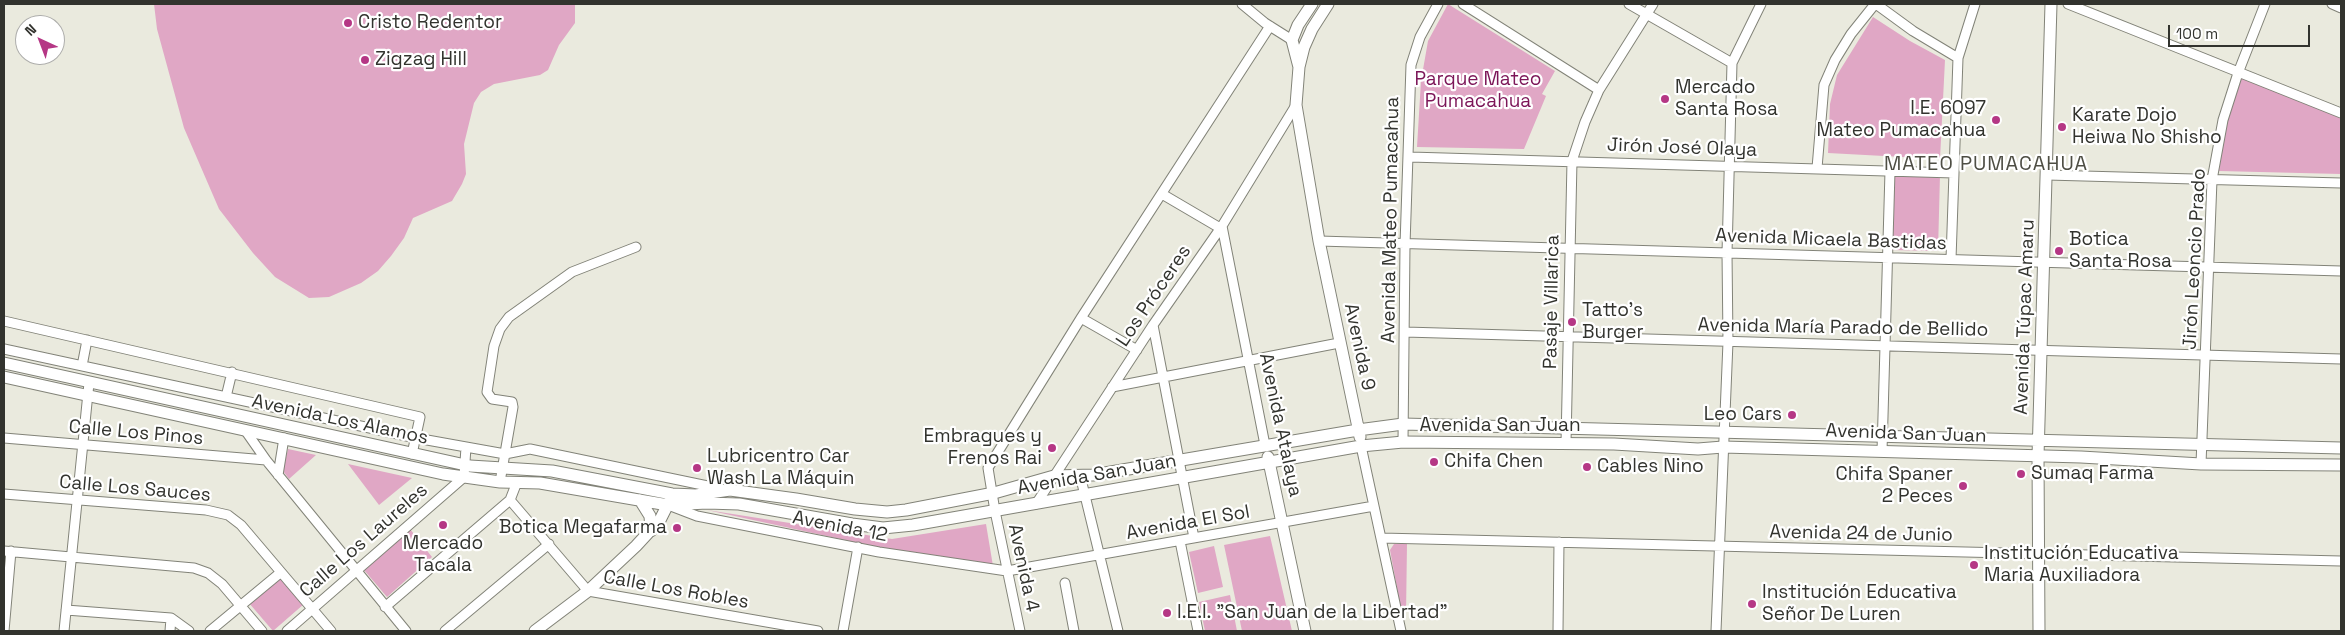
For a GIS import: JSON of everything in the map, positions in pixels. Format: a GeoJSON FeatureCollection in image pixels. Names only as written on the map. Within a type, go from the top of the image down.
{"type":"FeatureCollection","features":[{"type":"Feature","properties":{"kind":"main road"},"geometry":{"type":"LineString","coordinates":[[1299,67],[1292,40],[1298,25],[1312,4]]}},
{"type":"Feature","properties":{"kind":"main road"},"geometry":{"type":"LineString","coordinates":[[1299,67],[1304,47],[1312,28],[1328,4]]}},
{"type":"Feature","properties":{"kind":"main road","name":"Avenida Túpac Amaru"},"geometry":{"type":"LineString","coordinates":[[2039,631],[2038,456],[2051,4]]}},
{"type":"Feature","properties":{"kind":"main road","name":"Avenida 9"},"geometry":{"type":"LineString","coordinates":[[1299,67],[1296,105],[1319,241],[1362,446]]}},
{"type":"Feature","properties":{"kind":"main road","name":"Avenida Los Alamos"},"geometry":{"type":"LineString","coordinates":[[4,363],[465,465],[552,471],[672,494]]}},
{"type":"Feature","properties":{"kind":"main road","name":"Avenida Los Alamos"},"geometry":{"type":"LineString","coordinates":[[4,377],[464,477],[500,482],[540,483],[668,505]]}},
{"type":"Feature","properties":{"kind":"main road","name":"Avenida San Juan"},"geometry":{"type":"LineString","coordinates":[[672,494],[696,495],[730,490],[886,512],[906,510],[992,493],[1054,476],[1092,475],[1265,445],[1404,424],[2341,448]]}},
{"type":"Feature","properties":{"kind":"main road","name":"Avenida San Juan"},"geometry":{"type":"LineString","coordinates":[[668,505],[739,504],[883,528],[913,526],[1362,446],[1403,442],[1566,443],[1698,449],[1723,447],[2038,456],[2201,464],[2341,465]]}},
{"type":"Feature","properties":{"kind":"main road","name":"Avenida Atalaya"},"geometry":{"type":"LineString","coordinates":[[1265,445],[1305,631]]}},
{"type":"Feature","properties":{"kind":"main road"},"geometry":{"type":"LineString","coordinates":[[537,630],[588,591],[651,531],[668,505],[672,494]]}},
{"type":"Feature","properties":{"kind":"main road"},"geometry":{"type":"LineString","coordinates":[[640,500],[650,516],[651,531]]}},
{"type":"Feature","properties":{"kind":"street"},"geometry":{"type":"LineString","coordinates":[[1242,4],[1292,40]]}},
{"type":"Feature","properties":{"kind":"street","name":"Avenida Mateo Pumacahua"},"geometry":{"type":"LineString","coordinates":[[1403,442],[1405,245],[1410,157],[1411,65],[1420,37],[1438,4]]}},
{"type":"Feature","properties":{"kind":"street"},"geometry":{"type":"LineString","coordinates":[[1463,4],[1599,90]]}},
{"type":"Feature","properties":{"kind":"street"},"geometry":{"type":"LineString","coordinates":[[1629,4],[1732,62]]}},
{"type":"Feature","properties":{"kind":"street","name":"Pasaje Villarica"},"geometry":{"type":"LineString","coordinates":[[1566,443],[1572,161],[1585,122],[1599,90],[1652,4]]}},
{"type":"Feature","properties":{"kind":"street"},"geometry":{"type":"LineString","coordinates":[[1716,631],[1728,342],[1727,253],[1732,62],[1761,4]]}},
{"type":"Feature","properties":{"kind":"street"},"geometry":{"type":"LineString","coordinates":[[1817,168],[1824,85],[1835,60],[1850,34],[1876,4],[1913,31],[1958,58]]}},
{"type":"Feature","properties":{"kind":"street"},"geometry":{"type":"LineString","coordinates":[[1952,259],[1958,58],[1975,4]]}},
{"type":"Feature","properties":{"kind":"street"},"geometry":{"type":"LineString","coordinates":[[2068,4],[2341,113]]}},
{"type":"Feature","properties":{"kind":"street","name":"Jirón Leoncio Prado"},"geometry":{"type":"LineString","coordinates":[[2201,464],[2207,356],[2212,180],[2223,120],[2238,73],[2265,4]]}},
{"type":"Feature","properties":{"kind":"street"},"geometry":{"type":"LineString","coordinates":[[2332,4],[2341,8]]}},
{"type":"Feature","properties":{"kind":"street","name":"Avenida 4"},"geometry":{"type":"LineString","coordinates":[[1020,631],[988,468],[1270,26]]}},
{"type":"Feature","properties":{"kind":"street","name":"Los Próceres"},"geometry":{"type":"LineString","coordinates":[[1036,504],[1136,350],[1221,227],[1296,105]]}},
{"type":"Feature","properties":{"kind":"street","name":"Jirón José Olaya"},"geometry":{"type":"LineString","coordinates":[[1410,157],[1954,173]]}},
{"type":"Feature","properties":{"kind":"street"},"geometry":{"type":"LineString","coordinates":[[1882,451],[1890,171]]}},
{"type":"Feature","properties":{"kind":"street"},"geometry":{"type":"LineString","coordinates":[[2047,174],[2341,183]]}},
{"type":"Feature","properties":{"kind":"street"},"geometry":{"type":"LineString","coordinates":[[1162,194],[1221,227]]}},
{"type":"Feature","properties":{"kind":"street","name":"Avenida Atalaya"},"geometry":{"type":"LineString","coordinates":[[1221,227],[1265,445]]}},
{"type":"Feature","properties":{"kind":"street","name":"Avenida Micaela Bastidas"},"geometry":{"type":"LineString","coordinates":[[1319,241],[1569,250],[2341,271]]}},
{"type":"Feature","properties":{"kind":"street"},"geometry":{"type":"LineString","coordinates":[[500,482],[513,407],[512,402],[492,399],[487,392],[494,346],[500,329],[509,317],[572,272],[636,247]]}},
{"type":"Feature","properties":{"kind":"street"},"geometry":{"type":"LineString","coordinates":[[1082,318],[1136,350]]}},
{"type":"Feature","properties":{"kind":"street"},"geometry":{"type":"LineString","coordinates":[[4,321],[232,372],[420,417],[412,454]]}},
{"type":"Feature","properties":{"kind":"street"},"geometry":{"type":"LineString","coordinates":[[1153,325],[1194,538]]}},
{"type":"Feature","properties":{"kind":"street","name":"Avenida María Parado de Bellido"},"geometry":{"type":"LineString","coordinates":[[1405,332],[1728,342],[1885,344],[2341,359]]}},
{"type":"Feature","properties":{"kind":"street"},"geometry":{"type":"LineString","coordinates":[[82,366],[87,340]]}},
{"type":"Feature","properties":{"kind":"street"},"geometry":{"type":"LineString","coordinates":[[1112,387],[1163,379],[1340,343]]}},
{"type":"Feature","properties":{"kind":"street"},"geometry":{"type":"LineString","coordinates":[[4,349],[466,448],[505,454],[530,450],[730,490]]}},
{"type":"Feature","properties":{"kind":"street"},"geometry":{"type":"LineString","coordinates":[[228,426],[232,372]]}},
{"type":"Feature","properties":{"kind":"street"},"geometry":{"type":"LineString","coordinates":[[64,631],[89,383]]}},
{"type":"Feature","properties":{"kind":"street"},"geometry":{"type":"LineString","coordinates":[[245,430],[278,475],[406,631]]}},
{"type":"Feature","properties":{"kind":"street","name":"Calle Los Pinos"},"geometry":{"type":"LineString","coordinates":[[4,438],[266,460]]}},
{"type":"Feature","properties":{"kind":"street"},"geometry":{"type":"LineString","coordinates":[[278,475],[284,438]]}},
{"type":"Feature","properties":{"kind":"street","name":"Avenida 9"},"geometry":{"type":"LineString","coordinates":[[1362,446],[1401,631]]}},
{"type":"Feature","properties":{"kind":"street"},"geometry":{"type":"LineString","coordinates":[[464,477],[466,448]]}},
{"type":"Feature","properties":{"kind":"street"},"geometry":{"type":"LineString","coordinates":[[1080,475],[1118,631]]}},
{"type":"Feature","properties":{"kind":"street","name":"Calle Los Laureles"},"geometry":{"type":"LineString","coordinates":[[287,631],[311,608],[464,477]]}},
{"type":"Feature","properties":{"kind":"street"},"geometry":{"type":"LineString","coordinates":[[672,494],[676,480]]}},
{"type":"Feature","properties":{"kind":"street"},"geometry":{"type":"LineString","coordinates":[[385,606],[510,500],[517,482]]}},
{"type":"Feature","properties":{"kind":"street","name":"Calle Los Sauces"},"geometry":{"type":"LineString","coordinates":[[4,494],[212,511],[228,515],[241,525],[331,631]]}},
{"type":"Feature","properties":{"kind":"street","name":"Calle Los Robles"},"geometry":{"type":"LineString","coordinates":[[510,500],[588,591],[818,631]]}},
{"type":"Feature","properties":{"kind":"street","name":"Avenida 12"},"geometry":{"type":"LineString","coordinates":[[668,505],[697,516],[858,547],[1007,571]]}},
{"type":"Feature","properties":{"kind":"street","name":"Avenida El Sol"},"geometry":{"type":"LineString","coordinates":[[1007,571],[1374,506]]}},
{"type":"Feature","properties":{"kind":"street","name":"Avenida 24 de Junio"},"geometry":{"type":"LineString","coordinates":[[1381,538],[2341,561]]}},
{"type":"Feature","properties":{"kind":"street"},"geometry":{"type":"LineString","coordinates":[[1180,541],[1198,631]]}},
{"type":"Feature","properties":{"kind":"street"},"geometry":{"type":"LineString","coordinates":[[1558,631],[1559,542]]}},
{"type":"Feature","properties":{"kind":"street"},"geometry":{"type":"LineString","coordinates":[[445,631],[549,544]]}},
{"type":"Feature","properties":{"kind":"street"},"geometry":{"type":"LineString","coordinates":[[843,631],[858,547]]}},
{"type":"Feature","properties":{"kind":"street"},"geometry":{"type":"LineString","coordinates":[[4,631],[7,551],[194,568],[208,573],[215,578],[262,631]]}},
{"type":"Feature","properties":{"kind":"street"},"geometry":{"type":"LineString","coordinates":[[210,631],[280,573]]}},
{"type":"Feature","properties":{"kind":"street"},"geometry":{"type":"LineString","coordinates":[[1065,583],[1074,631]]}},
{"type":"Feature","properties":{"kind":"street"},"geometry":{"type":"LineString","coordinates":[[66,610],[171,618],[189,631]]}},
{"type":"Feature","properties":{"kind":"street"},"geometry":{"type":"LineString","coordinates":[[170,631],[171,618]]}},
{"type":"Feature","properties":{"kind":"green space"},"geometry":{"type":"Polygon","coordinates":[[[154,4],[575,4],[575,23],[559,45],[548,70],[540,75],[494,84],[481,92],[474,103],[464,144],[466,174],[452,201],[413,218],[404,238],[391,256],[378,271],[361,283],[329,297],[309,298],[275,277],[253,253],[219,209],[184,128],[157,29],[154,4]]]}},
{"type":"Feature","properties":{"kind":"green space","name":"Parque Mateo Pumacahua"},"geometry":{"type":"Polygon","coordinates":[[[1448,4],[1555,71],[1542,94],[1546,96],[1524,149],[1417,147],[1421,81],[1428,41],[1448,4]]]}},
{"type":"Feature","properties":{"kind":"green space"},"geometry":{"type":"Polygon","coordinates":[[[1873,17],[1910,41],[1945,60],[1940,159],[1828,153],[1830,104],[1837,75],[1873,17]]]}},
{"type":"Feature","properties":{"kind":"green space"},"geometry":{"type":"Polygon","coordinates":[[[2241,78],[2341,117],[2341,174],[2219,171],[2224,131],[2241,78]]]}},
{"type":"Feature","properties":{"kind":"green space"},"geometry":{"type":"Polygon","coordinates":[[[1893,173],[1940,175],[1938,251],[1891,250],[1893,173]]]}},
{"type":"Feature","properties":{"kind":"green space"},"geometry":{"type":"Polygon","coordinates":[[[288,449],[316,455],[289,479],[283,471],[288,449]]]}},
{"type":"Feature","properties":{"kind":"green space"},"geometry":{"type":"Polygon","coordinates":[[[348,464],[412,478],[379,505],[348,464]]]}},
{"type":"Feature","properties":{"kind":"green space"},"geometry":{"type":"Polygon","coordinates":[[[707,510],[892,539],[986,524],[993,566],[868,545],[707,510]]]}},
{"type":"Feature","properties":{"kind":"green space"},"geometry":{"type":"Polygon","coordinates":[[[410,529],[432,557],[387,597],[364,570],[410,529]]]}},
{"type":"Feature","properties":{"kind":"green space"},"geometry":{"type":"Polygon","coordinates":[[[1270,536],[1292,631],[1242,631],[1224,545],[1270,536]]]}},
{"type":"Feature","properties":{"kind":"green space"},"geometry":{"type":"Polygon","coordinates":[[[1394,544],[1407,544],[1406,615],[1402,615],[1390,550],[1394,544]]]}},
{"type":"Feature","properties":{"kind":"green space"},"geometry":{"type":"Polygon","coordinates":[[[1214,546],[1223,587],[1198,593],[1189,552],[1214,546]]]}},
{"type":"Feature","properties":{"kind":"green space"},"geometry":{"type":"Polygon","coordinates":[[[280,577],[304,604],[273,631],[249,603],[280,577]]]}},
{"type":"Feature","properties":{"kind":"green space"},"geometry":{"type":"Polygon","coordinates":[[[1230,595],[1237,631],[1205,631],[1199,602],[1230,595]]]}},
{"type":"Feature","properties":{"kind":"place","name":"Cristo Redentor"},"geometry":{"type":"Point","coordinates":[348,23]}},
{"type":"Feature","properties":{"kind":"place","name":"Zigzag Hill"},"geometry":{"type":"Point","coordinates":[365,60]}},
{"type":"Feature","properties":{"kind":"place","name":"Mercado Santa Rosa"},"geometry":{"type":"Point","coordinates":[1665,99]}},
{"type":"Feature","properties":{"kind":"place","name":"I.E. 6097 Mateo Pumacahua"},"geometry":{"type":"Point","coordinates":[1996,120]}},
{"type":"Feature","properties":{"kind":"place","name":"Karate Dojo Heiwa No Shisho"},"geometry":{"type":"Point","coordinates":[2062,127]}},
{"type":"Feature","properties":{"kind":"place","name":"Botica Santa Rosa"},"geometry":{"type":"Point","coordinates":[2059,251]}},
{"type":"Feature","properties":{"kind":"place","name":"Tatto's Burger"},"geometry":{"type":"Point","coordinates":[1572,322]}},
{"type":"Feature","properties":{"kind":"place","name":"Leo Cars"},"geometry":{"type":"Point","coordinates":[1792,415]}},
{"type":"Feature","properties":{"kind":"place","name":"Embragues y Frenos Rai"},"geometry":{"type":"Point","coordinates":[1052,448]}},
{"type":"Feature","properties":{"kind":"place","name":"Chifa Chen"},"geometry":{"type":"Point","coordinates":[1434,462]}},
{"type":"Feature","properties":{"kind":"place","name":"Cables Nino"},"geometry":{"type":"Point","coordinates":[1587,467]}},
{"type":"Feature","properties":{"kind":"place","name":"Lubricentro Car Wash La Máquin"},"geometry":{"type":"Point","coordinates":[697,468]}},
{"type":"Feature","properties":{"kind":"place","name":"Sumaq Farma"},"geometry":{"type":"Point","coordinates":[2021,474]}},
{"type":"Feature","properties":{"kind":"place","name":"Chifa Spaner 2 Peces"},"geometry":{"type":"Point","coordinates":[1963,486]}},
{"type":"Feature","properties":{"kind":"place","name":"Mercado Tacala"},"geometry":{"type":"Point","coordinates":[443,525]}},
{"type":"Feature","properties":{"kind":"place","name":"Botica Megafarma"},"geometry":{"type":"Point","coordinates":[677,528]}},
{"type":"Feature","properties":{"kind":"place","name":"Institución Educativa Maria Auxiliadora"},"geometry":{"type":"Point","coordinates":[1974,565]}},
{"type":"Feature","properties":{"kind":"place","name":"Institución Educativa Señor De Luren"},"geometry":{"type":"Point","coordinates":[1752,604]}},
{"type":"Feature","properties":{"kind":"place","name":"I.E.I. \"San Juan de la Libertad\""},"geometry":{"type":"Point","coordinates":[1167,613]}},
{"type":"Feature","properties":{"kind":"district","name":"MATEO PUMACAHUA"},"geometry":{"type":"Point","coordinates":[1986,165]}}]}
